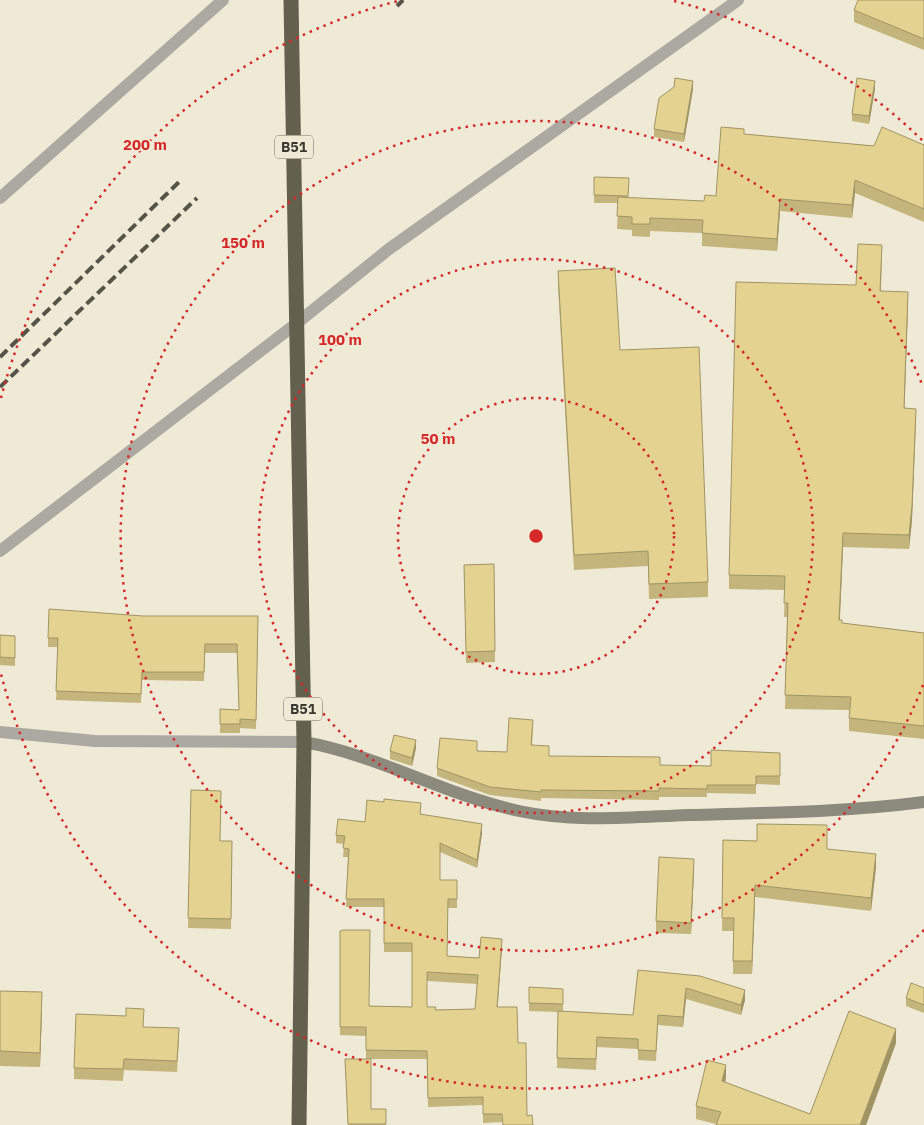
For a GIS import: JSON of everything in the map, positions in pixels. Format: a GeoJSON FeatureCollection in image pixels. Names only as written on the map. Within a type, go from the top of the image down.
{"type":"FeatureCollection","features":[{"type":"Feature","properties":{"kind":"highway","name":"B51"},"geometry":{"type":"LineString","coordinates":[[291,0],[304,742],[299,1125]]}},
{"type":"Feature","properties":{"kind":"street"},"geometry":{"type":"LineString","coordinates":[[0,198],[223,0]]}},
{"type":"Feature","properties":{"kind":"street"},"geometry":{"type":"LineString","coordinates":[[0,551],[297,323],[389,249],[716,18],[738,0]]}},
{"type":"Feature","properties":{"kind":"street"},"geometry":{"type":"LineString","coordinates":[[0,732],[95,741],[304,742],[338,748],[463,796],[521,812],[584,818],[792,812],[924,802]]}},
{"type":"Feature","properties":{"kind":"building"},"geometry":{"type":"Polygon","coordinates":[[[858,0],[924,0],[924,39],[854,10],[858,0]]]}},
{"type":"Feature","properties":{"kind":"building"},"geometry":{"type":"Polygon","coordinates":[[[675,78],[693,81],[684,134],[654,129],[659,98],[674,87],[675,78]]]}},
{"type":"Feature","properties":{"kind":"building"},"geometry":{"type":"Polygon","coordinates":[[[857,78],[875,81],[869,116],[852,114],[857,78]]]}},
{"type":"Feature","properties":{"kind":"building"},"geometry":{"type":"Polygon","coordinates":[[[721,127],[744,129],[744,134],[874,146],[882,127],[924,145],[924,209],[855,180],[852,205],[780,199],[777,239],[702,233],[703,220],[650,218],[650,224],[632,224],[632,217],[617,216],[618,197],[704,201],[705,195],[716,196],[721,127]]]}},
{"type":"Feature","properties":{"kind":"building"},"geometry":{"type":"Polygon","coordinates":[[[594,177],[629,178],[628,196],[594,195],[594,177]]]}},
{"type":"Feature","properties":{"kind":"building"},"geometry":{"type":"Polygon","coordinates":[[[858,244],[882,245],[880,291],[908,292],[904,408],[916,409],[912,506],[909,535],[843,533],[839,620],[842,620],[842,623],[924,633],[924,726],[849,718],[851,697],[785,695],[788,603],[784,603],[785,576],[729,575],[736,282],[856,285],[858,244]]]}},
{"type":"Feature","properties":{"kind":"building"},"geometry":{"type":"Polygon","coordinates":[[[615,268],[620,350],[699,347],[708,582],[649,584],[648,551],[574,555],[558,271],[615,268]]]}},
{"type":"Feature","properties":{"kind":"building"},"geometry":{"type":"Polygon","coordinates":[[[494,564],[495,651],[466,652],[464,565],[494,564]]]}},
{"type":"Feature","properties":{"kind":"building"},"geometry":{"type":"Polygon","coordinates":[[[49,609],[143,616],[258,616],[256,720],[240,719],[240,724],[220,724],[220,709],[239,710],[237,644],[205,644],[204,672],[142,672],[141,694],[56,691],[58,638],[48,638],[49,609]]]}},
{"type":"Feature","properties":{"kind":"building"},"geometry":{"type":"Polygon","coordinates":[[[0,635],[15,636],[15,658],[0,657],[0,635]]]}},
{"type":"Feature","properties":{"kind":"building"},"geometry":{"type":"Polygon","coordinates":[[[509,718],[533,720],[531,745],[549,746],[549,756],[660,757],[660,765],[711,766],[711,750],[780,753],[780,776],[756,776],[756,785],[707,785],[707,789],[659,788],[659,791],[541,790],[541,792],[490,787],[437,768],[440,738],[477,741],[477,751],[507,752],[509,718]]]}},
{"type":"Feature","properties":{"kind":"building"},"geometry":{"type":"Polygon","coordinates":[[[394,735],[416,740],[412,758],[390,751],[394,735]]]}},
{"type":"Feature","properties":{"kind":"building"},"geometry":{"type":"Polygon","coordinates":[[[191,790],[221,791],[220,841],[232,841],[231,919],[188,918],[191,790]]]}},
{"type":"Feature","properties":{"kind":"building"},"geometry":{"type":"Polygon","coordinates":[[[384,799],[421,803],[420,814],[482,824],[477,860],[440,843],[440,880],[457,880],[457,899],[448,899],[447,956],[479,958],[481,937],[502,939],[497,1007],[517,1007],[518,1043],[526,1043],[527,1116],[532,1115],[533,1125],[503,1125],[502,1114],[483,1114],[483,1097],[428,1098],[427,1051],[366,1050],[366,1027],[340,1027],[340,931],[343,930],[370,930],[369,1006],[412,1007],[412,943],[384,943],[384,899],[346,899],[349,849],[343,848],[345,836],[336,835],[338,819],[365,822],[367,800],[384,802],[384,799]],[[427,972],[427,1007],[436,1007],[435,1010],[475,1009],[478,975],[427,972]]]}},
{"type":"Feature","properties":{"kind":"building"},"geometry":{"type":"Polygon","coordinates":[[[757,824],[827,825],[827,849],[876,854],[871,898],[755,885],[752,961],[733,961],[734,918],[722,918],[723,840],[757,841],[757,824]]]}},
{"type":"Feature","properties":{"kind":"building"},"geometry":{"type":"Polygon","coordinates":[[[659,857],[694,859],[691,923],[656,921],[659,857]]]}},
{"type":"Feature","properties":{"kind":"building"},"geometry":{"type":"Polygon","coordinates":[[[638,970],[700,976],[745,990],[741,1005],[686,988],[683,1017],[658,1015],[656,1051],[638,1050],[638,1039],[597,1037],[596,1059],[557,1058],[558,1011],[633,1015],[638,970]]]}},
{"type":"Feature","properties":{"kind":"building"},"geometry":{"type":"Polygon","coordinates":[[[911,983],[924,988],[924,1005],[906,998],[911,983]]]}},
{"type":"Feature","properties":{"kind":"building"},"geometry":{"type":"Polygon","coordinates":[[[529,987],[563,989],[563,1004],[529,1003],[529,987]]]}},
{"type":"Feature","properties":{"kind":"building"},"geometry":{"type":"Polygon","coordinates":[[[0,991],[42,992],[40,1053],[0,1051],[0,991]]]}},
{"type":"Feature","properties":{"kind":"building"},"geometry":{"type":"Polygon","coordinates":[[[126,1008],[144,1009],[143,1027],[179,1028],[177,1061],[124,1059],[123,1069],[74,1068],[76,1014],[126,1016],[126,1008]]]}},
{"type":"Feature","properties":{"kind":"building"},"geometry":{"type":"Polygon","coordinates":[[[849,1011],[896,1029],[860,1125],[716,1125],[721,1112],[696,1106],[707,1060],[726,1065],[722,1081],[810,1114],[849,1011]]]}},
{"type":"Feature","properties":{"kind":"building"},"geometry":{"type":"Polygon","coordinates":[[[345,1059],[371,1059],[371,1109],[386,1109],[386,1124],[348,1124],[345,1059]]]}},
{"type":"Feature","properties":{"kind":"railway"},"geometry":{"type":"LineString","coordinates":[[397,6],[403,0]]}},
{"type":"Feature","properties":{"kind":"railway"},"geometry":{"type":"LineString","coordinates":[[0,357],[181,180]]}},
{"type":"Feature","properties":{"kind":"railway"},"geometry":{"type":"LineString","coordinates":[[0,387],[197,198]]}}]}
